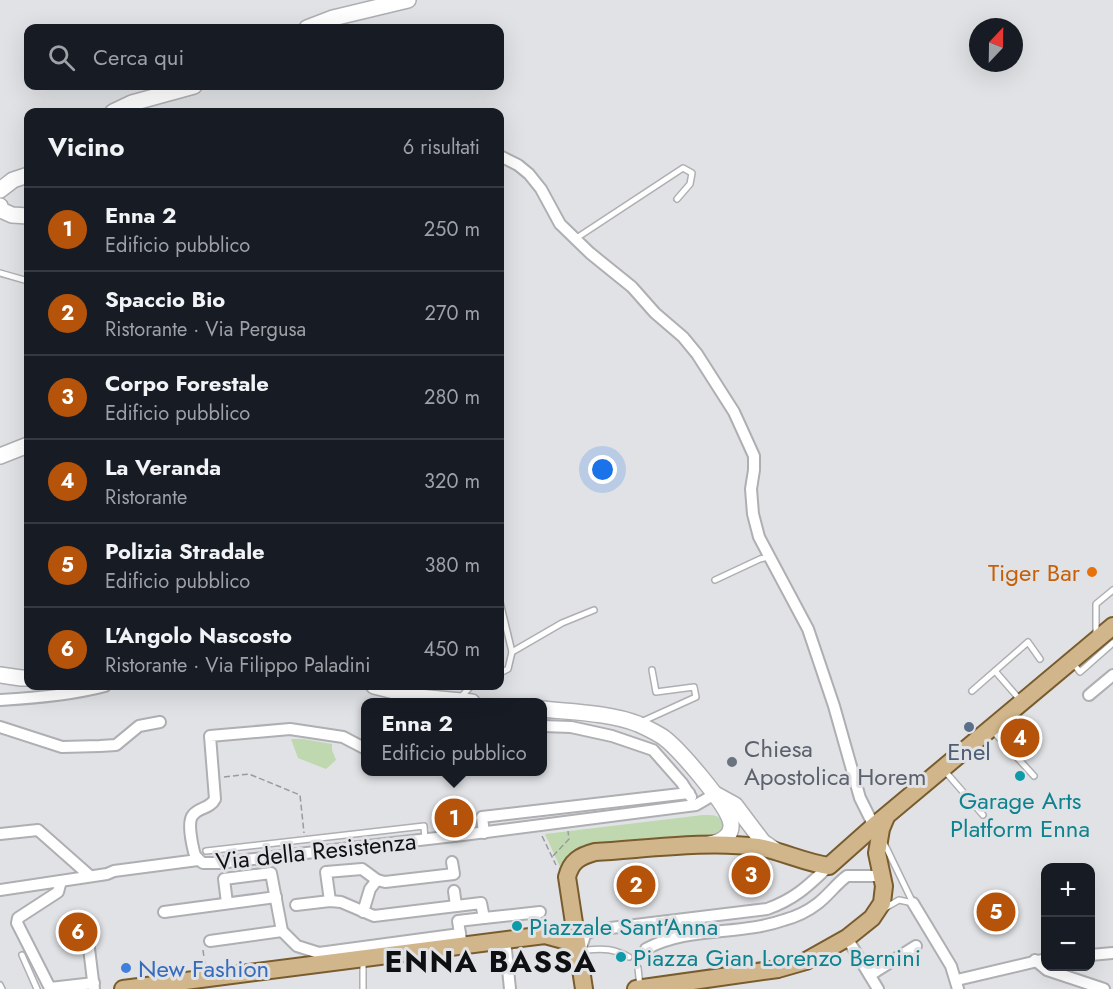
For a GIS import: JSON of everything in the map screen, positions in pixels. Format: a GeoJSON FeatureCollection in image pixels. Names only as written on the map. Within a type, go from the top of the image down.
{"type":"FeatureCollection","features":[{"type":"Feature","properties":{"kind":"main road"},"geometry":{"type":"LineString","coordinates":[[317,24],[333,18],[408,0]]}},
{"type":"Feature","properties":{"kind":"main road"},"geometry":{"type":"LineString","coordinates":[[121,108],[179,90]]}},
{"type":"Feature","properties":{"kind":"main road"},"geometry":{"type":"LineString","coordinates":[[0,190],[13,180],[24,176]]}},
{"type":"Feature","properties":{"kind":"main road"},"geometry":{"type":"LineString","coordinates":[[0,206],[1,210],[12,215],[24,216]]}},
{"type":"Feature","properties":{"kind":"main road"},"geometry":{"type":"LineString","coordinates":[[0,456],[24,447]]}},
{"type":"Feature","properties":{"kind":"main road"},"geometry":{"type":"LineString","coordinates":[[586,987],[567,877],[569,868],[583,855],[595,852],[704,846],[758,847],[814,864],[830,866],[880,826],[943,769],[1071,661],[1105,641],[1113,626]]}},
{"type":"Feature","properties":{"kind":"main road"},"geometry":{"type":"LineString","coordinates":[[0,675],[24,678]]}},
{"type":"Feature","properties":{"kind":"main road"},"geometry":{"type":"LineString","coordinates":[[390,690],[427,698]]}},
{"type":"Feature","properties":{"kind":"main road"},"geometry":{"type":"LineString","coordinates":[[547,709],[620,718],[663,737],[715,794],[731,822],[730,831],[725,839],[704,846]]}},
{"type":"Feature","properties":{"kind":"main road"},"geometry":{"type":"LineString","coordinates":[[715,794],[735,805],[764,842],[779,853]]}},
{"type":"Feature","properties":{"kind":"main road"},"geometry":{"type":"LineString","coordinates":[[638,989],[677,986],[778,969],[806,961],[847,938],[872,918],[882,903],[884,886],[877,854],[880,826]]}},
{"type":"Feature","properties":{"kind":"main road"},"geometry":{"type":"LineString","coordinates":[[854,845],[868,846],[877,854]]}},
{"type":"Feature","properties":{"kind":"main road"},"geometry":{"type":"LineString","coordinates":[[545,935],[560,925],[569,894]]}},
{"type":"Feature","properties":{"kind":"main road"},"geometry":{"type":"LineString","coordinates":[[123,989],[363,958],[461,940],[505,940],[545,935],[567,941],[580,960]]}},
{"type":"Feature","properties":{"kind":"street"},"geometry":{"type":"LineString","coordinates":[[504,158],[530,174],[560,224],[632,287],[655,313],[683,337],[697,354],[734,412],[753,456],[754,470],[751,489],[753,514],[759,537],[808,629],[834,706],[860,798],[880,826]]}},
{"type":"Feature","properties":{"kind":"street"},"geometry":{"type":"LineString","coordinates":[[1089,695],[1113,675]]}},
{"type":"Feature","properties":{"kind":"street"},"geometry":{"type":"LineString","coordinates":[[0,700],[89,690]]}},
{"type":"Feature","properties":{"kind":"street"},"geometry":{"type":"LineString","coordinates":[[0,727],[62,747],[100,746],[116,745],[139,726],[160,722]]}},
{"type":"Feature","properties":{"kind":"street"},"geometry":{"type":"LineString","coordinates":[[547,726],[571,727],[612,736],[652,750],[689,793],[696,805]]}},
{"type":"Feature","properties":{"kind":"street","name":"Via della Resistenza"},"geometry":{"type":"LineString","coordinates":[[361,746],[343,737],[291,729],[210,736],[215,800],[208,808],[193,814],[190,819],[194,854],[198,860],[202,863],[219,863],[484,833],[696,805],[715,794]]}},
{"type":"Feature","properties":{"kind":"street"},"geometry":{"type":"LineString","coordinates":[[484,833],[482,818],[689,793]]}},
{"type":"Feature","properties":{"kind":"street"},"geometry":{"type":"LineString","coordinates":[[0,834],[38,830],[90,876]]}},
{"type":"Feature","properties":{"kind":"street"},"geometry":{"type":"LineString","coordinates":[[0,890],[198,860]]}},
{"type":"Feature","properties":{"kind":"street"},"geometry":{"type":"LineString","coordinates":[[330,901],[326,872],[362,869],[377,880],[385,882],[454,874],[452,862]]}},
{"type":"Feature","properties":{"kind":"street"},"geometry":{"type":"LineString","coordinates":[[580,960],[585,935],[594,930],[767,909],[798,895],[830,866]]}},
{"type":"Feature","properties":{"kind":"street"},"geometry":{"type":"LineString","coordinates":[[227,903],[224,879],[272,873],[282,930],[297,946],[319,953],[461,940],[458,921],[540,912]]}},
{"type":"Feature","properties":{"kind":"street"},"geometry":{"type":"LineString","coordinates":[[646,950],[661,942],[683,936],[769,925],[787,920],[817,904],[847,876],[882,876]]}},
{"type":"Feature","properties":{"kind":"street"},"geometry":{"type":"LineString","coordinates":[[363,912],[370,889],[377,880]]}},
{"type":"Feature","properties":{"kind":"street"},"geometry":{"type":"LineString","coordinates":[[61,881],[58,892],[18,918],[17,923],[50,988],[94,986],[87,932]]}},
{"type":"Feature","properties":{"kind":"street"},"geometry":{"type":"LineString","coordinates":[[454,891],[456,906]]}},
{"type":"Feature","properties":{"kind":"street"},"geometry":{"type":"LineString","coordinates":[[164,912],[276,897]]}},
{"type":"Feature","properties":{"kind":"street"},"geometry":{"type":"LineString","coordinates":[[296,905],[341,902],[374,916],[481,903],[484,918]]}},
{"type":"Feature","properties":{"kind":"street"},"geometry":{"type":"LineString","coordinates":[[913,903],[951,966],[958,987],[1040,960],[1047,970],[1104,989]]}},
{"type":"Feature","properties":{"kind":"street"},"geometry":{"type":"LineString","coordinates":[[207,945],[282,930]]}},
{"type":"Feature","properties":{"kind":"street"},"geometry":{"type":"LineString","coordinates":[[847,938],[872,984],[916,946]]}},
{"type":"Feature","properties":{"kind":"street"},"geometry":{"type":"LineString","coordinates":[[505,940],[510,989]]}},
{"type":"Feature","properties":{"kind":"street"},"geometry":{"type":"LineString","coordinates":[[1095,955],[1113,953]]}},
{"type":"Feature","properties":{"kind":"lane"},"geometry":{"type":"LineString","coordinates":[[575,239],[683,168],[692,173],[690,184],[677,199]]}},
{"type":"Feature","properties":{"kind":"lane"},"geometry":{"type":"LineString","coordinates":[[0,273],[24,280]]}},
{"type":"Feature","properties":{"kind":"lane"},"geometry":{"type":"LineString","coordinates":[[715,579],[769,557]]}},
{"type":"Feature","properties":{"kind":"lane"},"geometry":{"type":"LineString","coordinates":[[1105,641],[1096,604],[1113,590]]}},
{"type":"Feature","properties":{"kind":"lane"},"geometry":{"type":"LineString","coordinates":[[512,652],[562,623],[594,610]]}},
{"type":"Feature","properties":{"kind":"lane"},"geometry":{"type":"LineString","coordinates":[[504,619],[512,652],[508,669],[504,670]]}},
{"type":"Feature","properties":{"kind":"lane"},"geometry":{"type":"LineString","coordinates":[[972,691],[1028,642],[1040,659]]}},
{"type":"Feature","properties":{"kind":"lane"},"geometry":{"type":"LineString","coordinates":[[637,724],[696,697],[694,687],[656,692],[652,670]]}},
{"type":"Feature","properties":{"kind":"lane"},"geometry":{"type":"LineString","coordinates":[[995,671],[1022,702]]}},
{"type":"Feature","properties":{"kind":"lane"},"geometry":{"type":"LineString","coordinates":[[991,729],[1034,776]]}},
{"type":"Feature","properties":{"kind":"lane"},"geometry":{"type":"LineString","coordinates":[[943,769],[983,816]]}},
{"type":"Feature","properties":{"kind":"lane"},"geometry":{"type":"LineString","coordinates":[[206,851],[424,826],[425,840]]}},
{"type":"Feature","properties":{"kind":"lane"},"geometry":{"type":"LineString","coordinates":[[880,826],[893,862],[913,903]]}},
{"type":"Feature","properties":{"kind":"lane"},"geometry":{"type":"LineString","coordinates":[[331,837],[333,850]]}},
{"type":"Feature","properties":{"kind":"lane"},"geometry":{"type":"LineString","coordinates":[[301,854],[302,840]]}},
{"type":"Feature","properties":{"kind":"lane"},"geometry":{"type":"LineString","coordinates":[[877,854],[893,862]]}},
{"type":"Feature","properties":{"kind":"lane"},"geometry":{"type":"LineString","coordinates":[[872,918],[899,900],[913,903]]}},
{"type":"Feature","properties":{"kind":"lane"},"geometry":{"type":"LineString","coordinates":[[580,960],[587,951],[605,947],[617,950],[629,957]]}},
{"type":"Feature","properties":{"kind":"lane"},"geometry":{"type":"LineString","coordinates":[[22,956],[37,989]]}},
{"type":"Feature","properties":{"kind":"lane"},"geometry":{"type":"LineString","coordinates":[[363,958],[363,989]]}},
{"type":"Feature","properties":{"kind":"lane"},"geometry":{"type":"LineString","coordinates":[[638,968],[638,989]]}},
{"type":"Feature","properties":{"kind":"path"},"geometry":{"type":"LineString","coordinates":[[224,777],[249,774],[300,795],[302,840]]}},
{"type":"Feature","properties":{"kind":"path"},"geometry":{"type":"LineString","coordinates":[[552,856],[569,839],[568,832]]}},
{"type":"Feature","properties":{"kind":"path"},"geometry":{"type":"LineString","coordinates":[[542,836],[559,871]]}},
{"type":"Feature","properties":{"kind":"path"},"geometry":{"type":"LineString","coordinates":[[206,972],[207,945]]}},
{"type":"Feature","properties":{"kind":"green space"},"geometry":{"type":"Polygon","coordinates":[[[291,739],[332,744],[336,760],[326,769],[298,758],[291,739]]]}},
{"type":"Feature","properties":{"kind":"green space"},"geometry":{"type":"Polygon","coordinates":[[[703,815],[717,816],[722,819],[726,825],[720,836],[593,845],[574,853],[560,867],[545,834],[703,815]]]}},
{"type":"Feature","properties":{"kind":"place","name":"Tiger Bar"},"geometry":{"type":"Point","coordinates":[1092,572]}},
{"type":"Feature","properties":{"kind":"place","name":"Enel"},"geometry":{"type":"Point","coordinates":[969,727]}},
{"type":"Feature","properties":{"kind":"place","name":"La Veranda"},"geometry":{"type":"Point","coordinates":[1020,738]}},
{"type":"Feature","properties":{"kind":"place","name":"Chiesa Apostolica Horem"},"geometry":{"type":"Point","coordinates":[732,762]}},
{"type":"Feature","properties":{"kind":"place","name":"Garage Arts Platform Enna"},"geometry":{"type":"Point","coordinates":[1020,776]}},
{"type":"Feature","properties":{"kind":"place","name":"Enna 2"},"geometry":{"type":"Point","coordinates":[454,818]}},
{"type":"Feature","properties":{"kind":"place","name":"Corpo Forestale"},"geometry":{"type":"Point","coordinates":[751,875]}},
{"type":"Feature","properties":{"kind":"place","name":"Spaccio Bio"},"geometry":{"type":"Point","coordinates":[636,885]}},
{"type":"Feature","properties":{"kind":"place","name":"Polizia Stradale"},"geometry":{"type":"Point","coordinates":[996,912]}},
{"type":"Feature","properties":{"kind":"place","name":"Piazzale Sant'Anna"},"geometry":{"type":"Point","coordinates":[517,926]}},
{"type":"Feature","properties":{"kind":"place","name":"L'Angolo Nascosto"},"geometry":{"type":"Point","coordinates":[78,932]}},
{"type":"Feature","properties":{"kind":"place","name":"Piazza Gian Lorenzo Bernini"},"geometry":{"type":"Point","coordinates":[621,957]}},
{"type":"Feature","properties":{"kind":"place","name":"New Fashion"},"geometry":{"type":"Point","coordinates":[126,968]}},
{"type":"Feature","properties":{"kind":"district","name":"ENNA BASSA"},"geometry":{"type":"Point","coordinates":[491,961]}}]}
